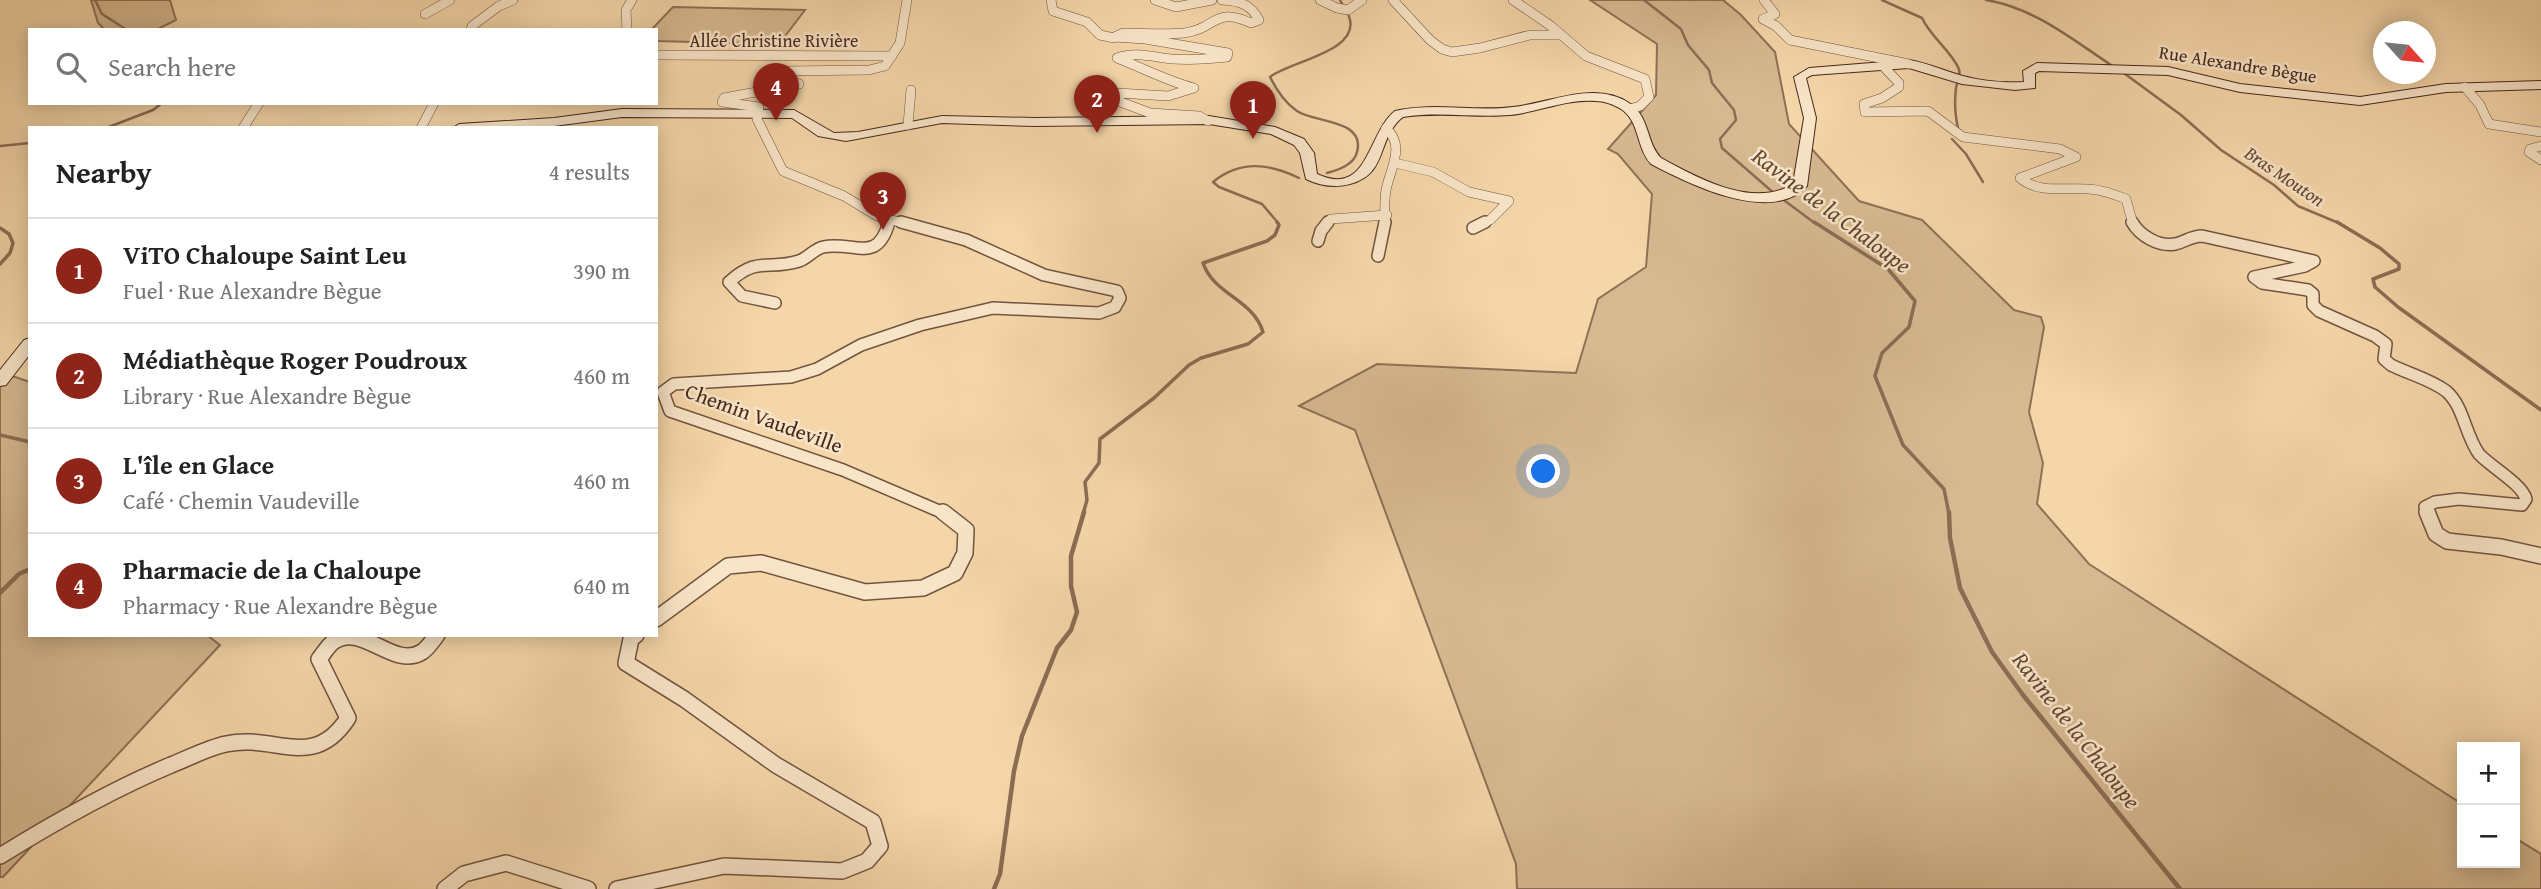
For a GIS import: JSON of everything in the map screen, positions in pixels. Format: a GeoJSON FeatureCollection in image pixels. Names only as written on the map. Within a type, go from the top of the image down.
{"type":"FeatureCollection","features":[{"type":"Feature","properties":{"kind":"main road"},"geometry":{"type":"LineString","coordinates":[[491,126],[554,122],[622,113],[759,112],[800,116],[816,132],[838,138],[950,119],[1028,122],[1124,118],[1208,121],[1247,125],[1297,141],[1307,151],[1311,176],[1335,182],[1351,180],[1368,170],[1387,128],[1395,117],[1405,113],[1508,111],[1584,97],[1610,99],[1630,109],[1637,116],[1651,156],[1656,161],[1741,194],[1769,198],[1789,194],[1800,186],[1810,118],[1800,77],[1809,72],[1909,64]]}},
{"type":"Feature","properties":{"kind":"main road","name":"Rue Alexandre Bègue"},"geometry":{"type":"LineString","coordinates":[[1909,64],[1924,66],[1956,79],[2025,87],[2032,83],[2029,71],[2037,66],[2178,72],[2240,88],[2360,101],[2419,91],[2541,85]]}},
{"type":"Feature","properties":{"kind":"main road"},"geometry":{"type":"LineString","coordinates":[[0,381],[28,345]]}},
{"type":"Feature","properties":{"kind":"street"},"geometry":{"type":"LineString","coordinates":[[425,14],[450,0]]}},
{"type":"Feature","properties":{"kind":"street"},"geometry":{"type":"LineString","coordinates":[[472,28],[499,6],[513,0]]}},
{"type":"Feature","properties":{"kind":"street"},"geometry":{"type":"LineString","coordinates":[[627,28],[626,10],[632,0]]}},
{"type":"Feature","properties":{"kind":"street"},"geometry":{"type":"LineString","coordinates":[[759,112],[757,106],[721,100],[799,84],[776,78],[779,72],[869,70],[885,66],[904,34],[909,15],[907,0]]}},
{"type":"Feature","properties":{"kind":"street"},"geometry":{"type":"LineString","coordinates":[[1051,0],[1053,10],[1087,22],[1100,35],[1145,39],[1228,53],[1227,57],[1219,58],[1178,59],[1132,55],[1117,58],[1141,66],[1166,81],[1194,88],[1185,93],[1161,96],[1117,93],[1110,98],[1150,113],[1199,116],[1208,121]]}},
{"type":"Feature","properties":{"kind":"street"},"geometry":{"type":"LineString","coordinates":[[1155,0],[1164,7],[1174,9],[1212,0]]}},
{"type":"Feature","properties":{"kind":"street"},"geometry":{"type":"LineString","coordinates":[[1114,38],[1123,33],[1189,32],[1226,15],[1251,23],[1259,20],[1254,9],[1246,4],[1222,0]]}},
{"type":"Feature","properties":{"kind":"street"},"geometry":{"type":"LineString","coordinates":[[1320,0],[1339,9],[1350,10],[1362,0]]}},
{"type":"Feature","properties":{"kind":"street"},"geometry":{"type":"LineString","coordinates":[[1393,0],[1397,8],[1443,49],[1453,52],[1472,50],[1532,32],[1560,35]]}},
{"type":"Feature","properties":{"kind":"street"},"geometry":{"type":"LineString","coordinates":[[1513,0],[1594,61],[1645,79],[1649,97],[1647,102],[1630,109]]}},
{"type":"Feature","properties":{"kind":"street"},"geometry":{"type":"LineString","coordinates":[[1764,0],[1775,14],[1763,19],[1780,29],[1790,40],[1909,64]]}},
{"type":"Feature","properties":{"kind":"street","name":"Allée Christine Rivière"},"geometry":{"type":"LineString","coordinates":[[658,55],[892,57]]}},
{"type":"Feature","properties":{"kind":"street"},"geometry":{"type":"LineString","coordinates":[[1883,65],[1899,83],[1899,87],[1882,98],[1864,104],[1865,112],[1923,110],[1939,116],[1948,131],[1962,137],[2060,149],[2076,157],[2020,178],[2029,186],[2082,187],[2117,194],[2126,199],[2132,223],[2139,232],[2163,243],[2173,244],[2190,235],[2202,236],[2310,258],[2314,261],[2312,264],[2293,271],[2260,273],[2254,277],[2262,283],[2308,290],[2313,294],[2313,305],[2319,311],[2375,336],[2386,344],[2384,359],[2393,368],[2439,387],[2449,394],[2469,438],[2483,460],[2524,492],[2526,499],[2522,505],[2458,500],[2431,503],[2425,507],[2436,534],[2455,543],[2501,547],[2541,556]]}},
{"type":"Feature","properties":{"kind":"street"},"geometry":{"type":"LineString","coordinates":[[2465,87],[2480,104],[2489,124],[2541,132]]}},
{"type":"Feature","properties":{"kind":"street"},"geometry":{"type":"LineString","coordinates":[[908,125],[911,90]]}},
{"type":"Feature","properties":{"kind":"street"},"geometry":{"type":"LineString","coordinates":[[244,126],[258,105]]}},
{"type":"Feature","properties":{"kind":"street"},"geometry":{"type":"LineString","coordinates":[[422,126],[433,105]]}},
{"type":"Feature","properties":{"kind":"street","name":"Chemin Vaudeville"},"geometry":{"type":"LineString","coordinates":[[658,618],[728,566],[761,563],[807,573],[865,592],[923,588],[956,573],[965,553],[966,530],[945,513],[843,470],[670,411],[663,392],[674,384],[791,377],[817,369],[861,345],[920,325],[993,308],[1099,313],[1115,307],[1120,298],[1116,291],[1044,275],[966,240],[877,216],[844,196],[783,171],[757,118],[759,112]]}},
{"type":"Feature","properties":{"kind":"street"},"geometry":{"type":"LineString","coordinates":[[1378,256],[1387,215],[1385,193],[1395,163],[1395,138],[1387,128]]}},
{"type":"Feature","properties":{"kind":"street"},"geometry":{"type":"LineString","coordinates":[[2541,146],[2530,149],[2529,152],[2541,160]]}},
{"type":"Feature","properties":{"kind":"street"},"geometry":{"type":"LineString","coordinates":[[1395,163],[1433,172],[1469,192],[1509,201],[1490,220],[1473,228]]}},
{"type":"Feature","properties":{"kind":"street"},"geometry":{"type":"LineString","coordinates":[[1318,241],[1321,231],[1331,219],[1387,215]]}},
{"type":"Feature","properties":{"kind":"street"},"geometry":{"type":"LineString","coordinates":[[775,303],[736,293],[729,282],[739,271],[755,263],[800,261],[819,248],[863,250],[874,247],[884,240],[890,219]]}},
{"type":"Feature","properties":{"kind":"street"},"geometry":{"type":"LineString","coordinates":[[0,856],[150,774],[222,745],[248,743],[301,749],[330,741],[338,735],[348,719],[319,659],[325,648],[343,637]]}},
{"type":"Feature","properties":{"kind":"street"},"geometry":{"type":"LineString","coordinates":[[357,637],[398,658],[413,656],[435,637]]}},
{"type":"Feature","properties":{"kind":"street"},"geometry":{"type":"LineString","coordinates":[[617,889],[724,866],[842,872],[867,861],[880,846],[873,822],[776,765],[684,699],[626,663],[634,637]]}},
{"type":"Feature","properties":{"kind":"street"},"geometry":{"type":"LineString","coordinates":[[445,889],[464,874],[506,863],[588,889]]}},
{"type":"Feature","properties":{"kind":"shaded area"},"geometry":{"type":"Polygon","coordinates":[[[91,0],[170,0],[176,20],[160,28],[103,28],[98,23],[91,0]]]}},
{"type":"Feature","properties":{"kind":"shaded area"},"geometry":{"type":"Polygon","coordinates":[[[1590,0],[1723,0],[1741,15],[1775,52],[1789,124],[1859,201],[1922,220],[2014,310],[2041,317],[2044,327],[2029,412],[2043,463],[2037,504],[2089,564],[2457,801],[2457,868],[2520,868],[2520,841],[2541,854],[2541,889],[1517,889],[1516,864],[1355,430],[1299,406],[1377,364],[1576,373],[1598,299],[1646,267],[1652,194],[1618,154],[1608,149],[1656,95],[1657,44],[1590,0]]]}},
{"type":"Feature","properties":{"kind":"shaded area"},"geometry":{"type":"Polygon","coordinates":[[[673,7],[805,10],[779,44],[658,41],[658,28],[653,28],[673,7]]]}},
{"type":"Feature","properties":{"kind":"shaded area"},"geometry":{"type":"Polygon","coordinates":[[[0,372],[28,381],[28,637],[210,637],[220,645],[3,877],[0,877],[0,372]]]}},
{"type":"Feature","properties":{"kind":"waterway"},"geometry":{"type":"LineString","coordinates":[[95,0],[102,14],[124,28]]}},
{"type":"Feature","properties":{"kind":"waterway"},"geometry":{"type":"LineString","coordinates":[[1327,173],[1353,160],[1358,141],[1354,133],[1337,124],[1297,111],[1281,96],[1270,77],[1333,48],[1343,40],[1349,31],[1350,20],[1340,0]]}},
{"type":"Feature","properties":{"kind":"waterway","name":"Ravine de la Chaloupe"},"geometry":{"type":"LineString","coordinates":[[1644,0],[1681,29],[1688,45],[1709,70],[1712,83],[1734,110],[1736,120],[1720,139],[1722,148],[1775,194]]}},
{"type":"Feature","properties":{"kind":"waterway"},"geometry":{"type":"LineString","coordinates":[[1882,0],[1922,18],[1958,67],[1960,72],[1955,100],[1959,132]]}},
{"type":"Feature","properties":{"kind":"waterway","name":"Bras Mouton"},"geometry":{"type":"LineString","coordinates":[[1986,0],[2004,4],[2037,18],[2114,67]]}},
{"type":"Feature","properties":{"kind":"waterway","name":"Bras Mouton"},"geometry":{"type":"LineString","coordinates":[[2121,71],[2181,115],[2221,150],[2274,185],[2298,206],[2339,223]]}},
{"type":"Feature","properties":{"kind":"waterway"},"geometry":{"type":"LineString","coordinates":[[111,126],[159,105]]}},
{"type":"Feature","properties":{"kind":"waterway"},"geometry":{"type":"LineString","coordinates":[[1952,139],[1966,154],[1983,182]]}},
{"type":"Feature","properties":{"kind":"waterway"},"geometry":{"type":"LineString","coordinates":[[0,146],[28,143]]}},
{"type":"Feature","properties":{"kind":"waterway"},"geometry":{"type":"LineString","coordinates":[[1279,224],[1262,204],[1219,187],[1213,182],[1234,170],[1255,166],[1277,169],[1299,178]]}},
{"type":"Feature","properties":{"kind":"waterway","name":"Ravine de la Chaloupe"},"geometry":{"type":"LineString","coordinates":[[1781,198],[1816,224]]}},
{"type":"Feature","properties":{"kind":"waterway"},"geometry":{"type":"LineString","coordinates":[[1083,514],[1087,500],[1085,482],[1099,463],[1100,439],[1154,398],[1189,365],[1201,358],[1248,344],[1263,332],[1251,312],[1216,283],[1203,263],[1267,241],[1275,235],[1279,225],[1277,222]]}},
{"type":"Feature","properties":{"kind":"waterway","name":"Ravine de la Chaloupe"},"geometry":{"type":"LineString","coordinates":[[1814,222],[1888,269],[1915,301],[1909,327],[1882,353],[1875,376],[1903,445],[1944,489],[1949,514]]}},
{"type":"Feature","properties":{"kind":"waterway","name":"Bras Mouton"},"geometry":{"type":"LineString","coordinates":[[2339,223],[2380,248],[2399,264],[2399,269],[2373,279],[2375,287],[2398,307],[2541,410]]}},
{"type":"Feature","properties":{"kind":"waterway"},"geometry":{"type":"LineString","coordinates":[[0,228],[9,234],[13,243],[10,253],[0,264]]}},
{"type":"Feature","properties":{"kind":"waterway"},"geometry":{"type":"LineString","coordinates":[[0,435],[28,442]]}},
{"type":"Feature","properties":{"kind":"waterway"},"geometry":{"type":"LineString","coordinates":[[994,889],[1000,874],[1014,771],[1022,736],[1057,648],[1071,630],[1077,612],[1071,586],[1071,556],[1084,512]]}},
{"type":"Feature","properties":{"kind":"waterway","name":"Ravine de la Chaloupe"},"geometry":{"type":"LineString","coordinates":[[1949,512],[1950,538],[1960,588],[1992,652],[2023,695],[2180,889]]}},
{"type":"Feature","properties":{"kind":"waterway"},"geometry":{"type":"LineString","coordinates":[[0,593],[19,574],[28,570]]}},
{"type":"Feature","properties":{"kind":"place","name":"Pharmacie de la Chaloupe"},"geometry":{"type":"Point","coordinates":[776,121]}},
{"type":"Feature","properties":{"kind":"place","name":"Médiathèque Roger Poudroux"},"geometry":{"type":"Point","coordinates":[1097,133]}},
{"type":"Feature","properties":{"kind":"place","name":"ViTO Chaloupe Saint Leu"},"geometry":{"type":"Point","coordinates":[1253,139]}},
{"type":"Feature","properties":{"kind":"place","name":"L'île en Glace"},"geometry":{"type":"Point","coordinates":[883,230]}}]}
